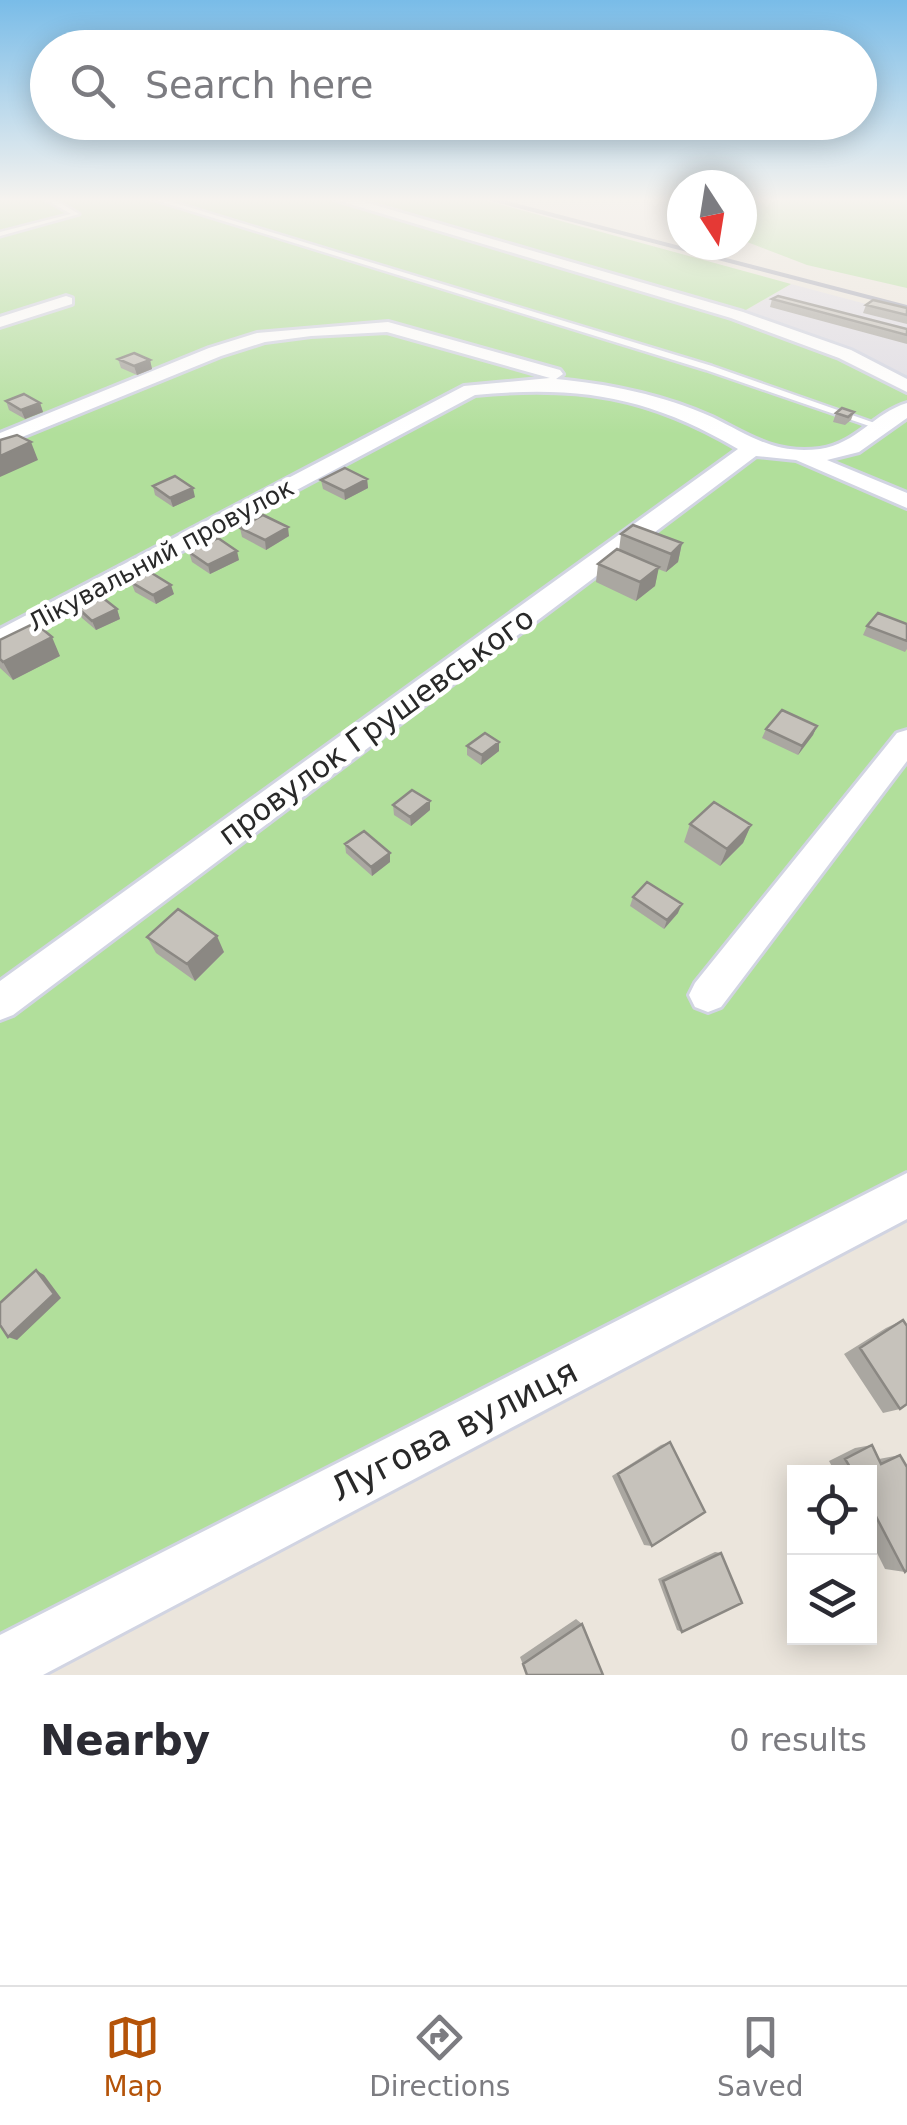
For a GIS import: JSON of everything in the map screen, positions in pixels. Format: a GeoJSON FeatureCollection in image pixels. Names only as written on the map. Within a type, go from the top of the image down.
{"type":"FeatureCollection","features":[{"type":"Feature","properties":{"kind":"street"},"geometry":{"type":"LineString","coordinates":[[608,277],[738,315],[845,354],[907,386]]}},
{"type":"Feature","properties":{"kind":"street"},"geometry":{"type":"LineString","coordinates":[[0,322],[66,301]]}},
{"type":"Feature","properties":{"kind":"street"},"geometry":{"type":"LineString","coordinates":[[0,440],[215,352],[263,337],[388,326],[608,389],[704,422],[752,448],[835,453],[852,448],[907,408]]}},
{"type":"Feature","properties":{"kind":"street","name":"Лікувальний провулок"},"geometry":{"type":"LineString","coordinates":[[0,640],[471,390],[540,383],[608,389]]}},
{"type":"Feature","properties":{"kind":"street","name":"провулок Грушевського"},"geometry":{"type":"LineString","coordinates":[[0,1003],[752,448]]}},
{"type":"Feature","properties":{"kind":"street"},"geometry":{"type":"LineString","coordinates":[[786,453],[907,500]]}},
{"type":"Feature","properties":{"kind":"street"},"geometry":{"type":"LineString","coordinates":[[708,994],[907,740]]}},
{"type":"Feature","properties":{"kind":"street","name":"Лугова вулиця"},"geometry":{"type":"LineString","coordinates":[[0,1666],[907,1195]]}},
{"type":"Feature","properties":{"kind":"lane"},"geometry":{"type":"LineString","coordinates":[[411,277],[708,368],[881,427]]}},
{"type":"Feature","properties":{"kind":"shaded area"},"geometry":{"type":"Polygon","coordinates":[[[791,284],[907,315],[907,386],[737,315],[791,284]]]}},
{"type":"Feature","properties":{"kind":"green space"},"geometry":{"type":"Polygon","coordinates":[[[0,277],[766,277],[791,284],[739,314],[907,386],[907,1195],[0,1666],[0,277]]]}},
{"type":"Feature","properties":{"kind":"green space"},"geometry":{"type":"Polygon","coordinates":[[[860,277],[907,277],[907,288],[860,277]]]}},
{"type":"Feature","properties":{"kind":"building"},"geometry":{"type":"Polygon","coordinates":[[[778,296],[907,329],[907,335],[772,299],[778,296]]]}},
{"type":"Feature","properties":{"kind":"building"},"geometry":{"type":"Polygon","coordinates":[[[873,300],[907,308],[907,315],[866,305],[873,300]]]}},
{"type":"Feature","properties":{"kind":"building"},"geometry":{"type":"Polygon","coordinates":[[[134,353],[150,360],[134,366],[118,359],[134,353]]]}},
{"type":"Feature","properties":{"kind":"building"},"geometry":{"type":"Polygon","coordinates":[[[24,394],[40,403],[21,410],[6,401],[24,394]]]}},
{"type":"Feature","properties":{"kind":"building"},"geometry":{"type":"Polygon","coordinates":[[[842,408],[854,412],[848,417],[836,413],[842,408]]]}},
{"type":"Feature","properties":{"kind":"building"},"geometry":{"type":"Polygon","coordinates":[[[17,435],[31,442],[0,456],[0,440],[17,435]]]}},
{"type":"Feature","properties":{"kind":"building"},"geometry":{"type":"Polygon","coordinates":[[[345,468],[367,479],[344,491],[321,480],[345,468]]]}},
{"type":"Feature","properties":{"kind":"building"},"geometry":{"type":"Polygon","coordinates":[[[175,476],[193,488],[170,498],[153,486],[175,476]]]}},
{"type":"Feature","properties":{"kind":"building"},"geometry":{"type":"Polygon","coordinates":[[[263,515],[288,527],[265,540],[240,528],[263,515]]]}},
{"type":"Feature","properties":{"kind":"building"},"geometry":{"type":"Polygon","coordinates":[[[633,525],[682,543],[671,554],[621,534],[633,525]]]}},
{"type":"Feature","properties":{"kind":"building"},"geometry":{"type":"Polygon","coordinates":[[[218,538],[237,551],[208,565],[189,552],[218,538]]]}},
{"type":"Feature","properties":{"kind":"building"},"geometry":{"type":"Polygon","coordinates":[[[617,549],[659,567],[640,582],[598,564],[617,549]]]}},
{"type":"Feature","properties":{"kind":"building"},"geometry":{"type":"Polygon","coordinates":[[[150,572],[171,585],[153,595],[131,582],[150,572]]]}},
{"type":"Feature","properties":{"kind":"building"},"geometry":{"type":"Polygon","coordinates":[[[103,598],[117,609],[92,621],[79,609],[103,598]]]}},
{"type":"Feature","properties":{"kind":"building"},"geometry":{"type":"Polygon","coordinates":[[[878,613],[907,624],[907,641],[867,626],[878,613]]]}},
{"type":"Feature","properties":{"kind":"building"},"geometry":{"type":"Polygon","coordinates":[[[35,623],[52,637],[3,662],[0,640],[35,623]]]}},
{"type":"Feature","properties":{"kind":"building"},"geometry":{"type":"Polygon","coordinates":[[[782,710],[817,726],[802,746],[766,729],[782,710]]]}},
{"type":"Feature","properties":{"kind":"building"},"geometry":{"type":"Polygon","coordinates":[[[485,733],[499,742],[482,755],[467,746],[485,733]]]}},
{"type":"Feature","properties":{"kind":"building"},"geometry":{"type":"Polygon","coordinates":[[[412,790],[430,801],[410,817],[393,805],[412,790]]]}},
{"type":"Feature","properties":{"kind":"building"},"geometry":{"type":"Polygon","coordinates":[[[714,802],[751,825],[727,849],[690,824],[714,802]]]}},
{"type":"Feature","properties":{"kind":"building"},"geometry":{"type":"Polygon","coordinates":[[[364,831],[390,853],[371,867],[345,844],[364,831]]]}},
{"type":"Feature","properties":{"kind":"building"},"geometry":{"type":"Polygon","coordinates":[[[647,882],[682,904],[667,920],[633,897],[647,882]]]}},
{"type":"Feature","properties":{"kind":"building"},"geometry":{"type":"Polygon","coordinates":[[[178,909],[217,936],[187,964],[147,937],[178,909]]]}},
{"type":"Feature","properties":{"kind":"building"},"geometry":{"type":"Polygon","coordinates":[[[36,1270],[54,1294],[8,1337],[0,1325],[0,1303],[36,1270]]]}},
{"type":"Feature","properties":{"kind":"building"},"geometry":{"type":"Polygon","coordinates":[[[903,1320],[907,1326],[907,1404],[900,1409],[860,1348],[903,1320]]]}},
{"type":"Feature","properties":{"kind":"building"},"geometry":{"type":"Polygon","coordinates":[[[670,1442],[705,1512],[652,1546],[618,1474],[670,1442]]]}},
{"type":"Feature","properties":{"kind":"building"},"geometry":{"type":"Polygon","coordinates":[[[872,1445],[881,1464],[900,1455],[907,1467],[905,1572],[877,1518],[877,1465],[849,1465],[845,1459],[872,1445]]]}},
{"type":"Feature","properties":{"kind":"building"},"geometry":{"type":"Polygon","coordinates":[[[721,1553],[742,1603],[682,1632],[663,1581],[721,1553]]]}},
{"type":"Feature","properties":{"kind":"building"},"geometry":{"type":"Polygon","coordinates":[[[582,1624],[603,1675],[527,1675],[523,1664],[582,1624]]]}},
{"type":"Feature","properties":{"kind":"railway"},"geometry":{"type":"LineString","coordinates":[[792,277],[907,307]]}}]}
